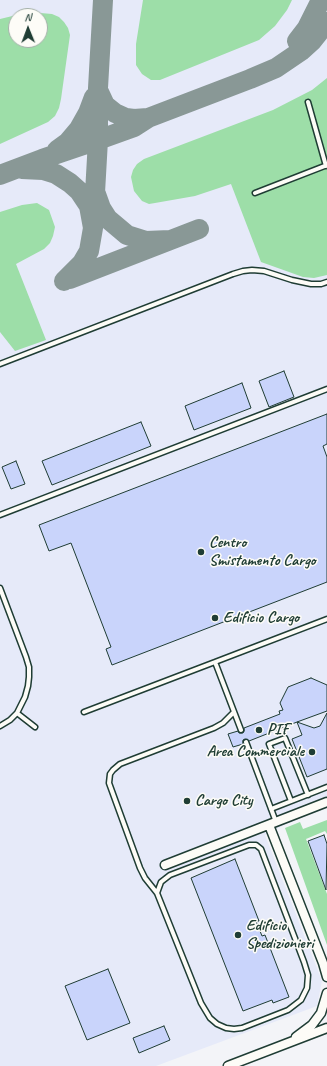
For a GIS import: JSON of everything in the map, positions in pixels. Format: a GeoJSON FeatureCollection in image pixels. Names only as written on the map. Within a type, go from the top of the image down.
{"type":"FeatureCollection","features":[{"type":"Feature","properties":{"kind":"street"},"geometry":{"type":"LineString","coordinates":[[165,865],[327,802]]}},
{"type":"Feature","properties":{"kind":"street"},"geometry":{"type":"LineString","coordinates":[[272,824],[327,977]]}},
{"type":"Feature","properties":{"kind":"street"},"geometry":{"type":"LineString","coordinates":[[288,1043],[312,1025],[321,1013],[327,993]]}},
{"type":"Feature","properties":{"kind":"street"},"geometry":{"type":"LineString","coordinates":[[228,1066],[327,1028]]}},
{"type":"Feature","properties":{"kind":"lane"},"geometry":{"type":"LineString","coordinates":[[255,193],[326,166],[308,102]]}},
{"type":"Feature","properties":{"kind":"lane"},"geometry":{"type":"LineString","coordinates":[[0,364],[243,271],[264,271],[292,280],[311,284],[321,284],[327,282]]}},
{"type":"Feature","properties":{"kind":"lane"},"geometry":{"type":"LineString","coordinates":[[0,515],[327,389]]}},
{"type":"Feature","properties":{"kind":"lane"},"geometry":{"type":"LineString","coordinates":[[0,588],[29,667],[28,686],[25,697],[16,713],[10,720],[0,726]]}},
{"type":"Feature","properties":{"kind":"lane"},"geometry":{"type":"LineString","coordinates":[[84,712],[327,619]]}},
{"type":"Feature","properties":{"kind":"lane"},"geometry":{"type":"LineString","coordinates":[[214,662],[241,730]]}},
{"type":"Feature","properties":{"kind":"lane"},"geometry":{"type":"LineString","coordinates":[[156,893],[161,882],[170,875],[249,845],[256,845],[261,849],[308,975],[307,988],[301,1000],[288,1010],[242,1028],[226,1028],[217,1024],[210,1018],[201,1003],[156,893],[140,868],[110,788],[108,778],[117,766],[219,726],[234,712]]}},
{"type":"Feature","properties":{"kind":"lane"},"geometry":{"type":"LineString","coordinates":[[16,713],[35,727]]}},
{"type":"Feature","properties":{"kind":"lane"},"geometry":{"type":"LineString","coordinates":[[290,801],[269,744],[285,738],[308,795]]}},
{"type":"Feature","properties":{"kind":"lane"},"geometry":{"type":"LineString","coordinates":[[246,742],[271,809],[272,824]]}},
{"type":"Feature","properties":{"kind":"lane"},"geometry":{"type":"LineString","coordinates":[[271,809],[327,787]]}},
{"type":"Feature","properties":{"kind":"lane"},"geometry":{"type":"LineString","coordinates":[[165,865],[170,875]]}},
{"type":"Feature","properties":{"kind":"shaded area"},"geometry":{"type":"Polygon","coordinates":[[[0,0],[327,0],[327,807],[286,824],[265,835],[322,981],[317,1006],[156,1066],[0,1066],[0,0]]]}},
{"type":"Feature","properties":{"kind":"green space"},"geometry":{"type":"Polygon","coordinates":[[[143,0],[292,0],[287,10],[275,26],[259,40],[160,80],[151,80],[142,74],[136,65],[136,44],[143,0]]]}},
{"type":"Feature","properties":{"kind":"green space"},"geometry":{"type":"Polygon","coordinates":[[[48,14],[59,17],[68,28],[70,35],[59,108],[55,116],[48,122],[0,144],[0,19],[8,17],[8,48],[48,48],[48,14]]]}},
{"type":"Feature","properties":{"kind":"green space"},"geometry":{"type":"Polygon","coordinates":[[[327,78],[327,275],[314,278],[303,277],[261,262],[231,184],[195,196],[149,204],[142,201],[134,191],[131,177],[133,170],[137,164],[144,159],[273,110],[312,90],[327,78]]]}},
{"type":"Feature","properties":{"kind":"green space"},"geometry":{"type":"Polygon","coordinates":[[[37,203],[49,210],[55,227],[53,236],[50,243],[44,249],[16,264],[46,340],[15,351],[0,332],[0,212],[22,205],[37,203]]]}},
{"type":"Feature","properties":{"kind":"green space"},"geometry":{"type":"Polygon","coordinates":[[[327,820],[327,834],[325,831],[306,839],[327,894],[327,945],[285,828],[300,822],[303,829],[327,820]]]}},
{"type":"Feature","properties":{"kind":"building"},"geometry":{"type":"Polygon","coordinates":[[[284,371],[294,397],[269,407],[259,381],[284,371]]]}},
{"type":"Feature","properties":{"kind":"building"},"geometry":{"type":"Polygon","coordinates":[[[242,383],[251,408],[194,430],[185,406],[242,383]]]}},
{"type":"Feature","properties":{"kind":"building","name":"Centro Smistamento Cargo"},"geometry":{"type":"Polygon","coordinates":[[[327,414],[327,444],[323,446],[327,457],[327,582],[112,665],[106,649],[111,647],[71,543],[49,551],[39,525],[327,414]]]}},
{"type":"Feature","properties":{"kind":"building"},"geometry":{"type":"Polygon","coordinates":[[[141,422],[151,446],[52,485],[42,461],[141,422]]]}},
{"type":"Feature","properties":{"kind":"building"},"geometry":{"type":"Polygon","coordinates":[[[16,461],[25,484],[11,489],[2,467],[16,461]]]}},
{"type":"Feature","properties":{"kind":"building"},"geometry":{"type":"Polygon","coordinates":[[[311,678],[327,685],[327,711],[249,741],[245,739],[243,740],[243,744],[233,747],[228,734],[238,731],[239,733],[243,733],[244,728],[280,714],[279,711],[283,710],[280,703],[288,687],[311,678]]]}},
{"type":"Feature","properties":{"kind":"building","name":"Area Commerciale"},"geometry":{"type":"Polygon","coordinates":[[[327,713],[327,769],[307,777],[292,739],[302,735],[297,722],[314,728],[320,726],[327,713]]]}},
{"type":"Feature","properties":{"kind":"building"},"geometry":{"type":"Polygon","coordinates":[[[324,835],[327,844],[326,890],[308,841],[324,835]]]}},
{"type":"Feature","properties":{"kind":"building","name":"Edificio Spedizionieri"},"geometry":{"type":"Polygon","coordinates":[[[235,859],[259,921],[256,921],[262,936],[265,935],[289,997],[273,1003],[272,1000],[243,1011],[191,878],[235,859]]]}},
{"type":"Feature","properties":{"kind":"building"},"geometry":{"type":"Polygon","coordinates":[[[108,969],[130,1023],[87,1040],[65,986],[108,969]]]}},
{"type":"Feature","properties":{"kind":"building"},"geometry":{"type":"Polygon","coordinates":[[[164,1026],[170,1040],[139,1053],[133,1038],[164,1026]]]}},
{"type":"Feature","properties":{"kind":"taxiway"},"geometry":{"type":"LineString","coordinates":[[93,228],[103,0]]}},
{"type":"Feature","properties":{"kind":"taxiway"},"geometry":{"type":"LineString","coordinates":[[297,41],[307,28],[321,0]]}},
{"type":"Feature","properties":{"kind":"taxiway"},"geometry":{"type":"LineString","coordinates":[[0,175],[134,127],[148,118],[276,68],[301,51],[312,41],[327,22]]}},
{"type":"Feature","properties":{"kind":"taxiway"},"geometry":{"type":"LineString","coordinates":[[98,90],[105,105],[115,113],[126,118],[148,118]]}},
{"type":"Feature","properties":{"kind":"taxiway"},"geometry":{"type":"LineString","coordinates":[[57,150],[68,142],[79,129],[88,113],[94,97]]}},
{"type":"Feature","properties":{"kind":"taxiway"},"geometry":{"type":"LineString","coordinates":[[22,169],[43,170],[56,174],[79,191],[89,206],[93,228],[89,251],[82,263],[64,281]]}},
{"type":"Feature","properties":{"kind":"taxiway"},"geometry":{"type":"LineString","coordinates":[[96,194],[101,208],[108,219],[127,235],[146,241],[170,240]]}},
{"type":"Feature","properties":{"kind":"taxiway"},"geometry":{"type":"LineString","coordinates":[[70,279],[199,229]]}},
{"type":"Feature","properties":{"kind":"place","name":"Centro Smistamento Cargo"},"geometry":{"type":"Point","coordinates":[201,552]}},
{"type":"Feature","properties":{"kind":"place","name":"Edificio Cargo"},"geometry":{"type":"Point","coordinates":[215,618]}},
{"type":"Feature","properties":{"kind":"place","name":"PIF"},"geometry":{"type":"Point","coordinates":[259,730]}},
{"type":"Feature","properties":{"kind":"place","name":"Area Commerciale"},"geometry":{"type":"Point","coordinates":[312,752]}},
{"type":"Feature","properties":{"kind":"place","name":"Cargo City"},"geometry":{"type":"Point","coordinates":[187,801]}},
{"type":"Feature","properties":{"kind":"place","name":"Edificio Spedizionieri"},"geometry":{"type":"Point","coordinates":[238,935]}}]}
